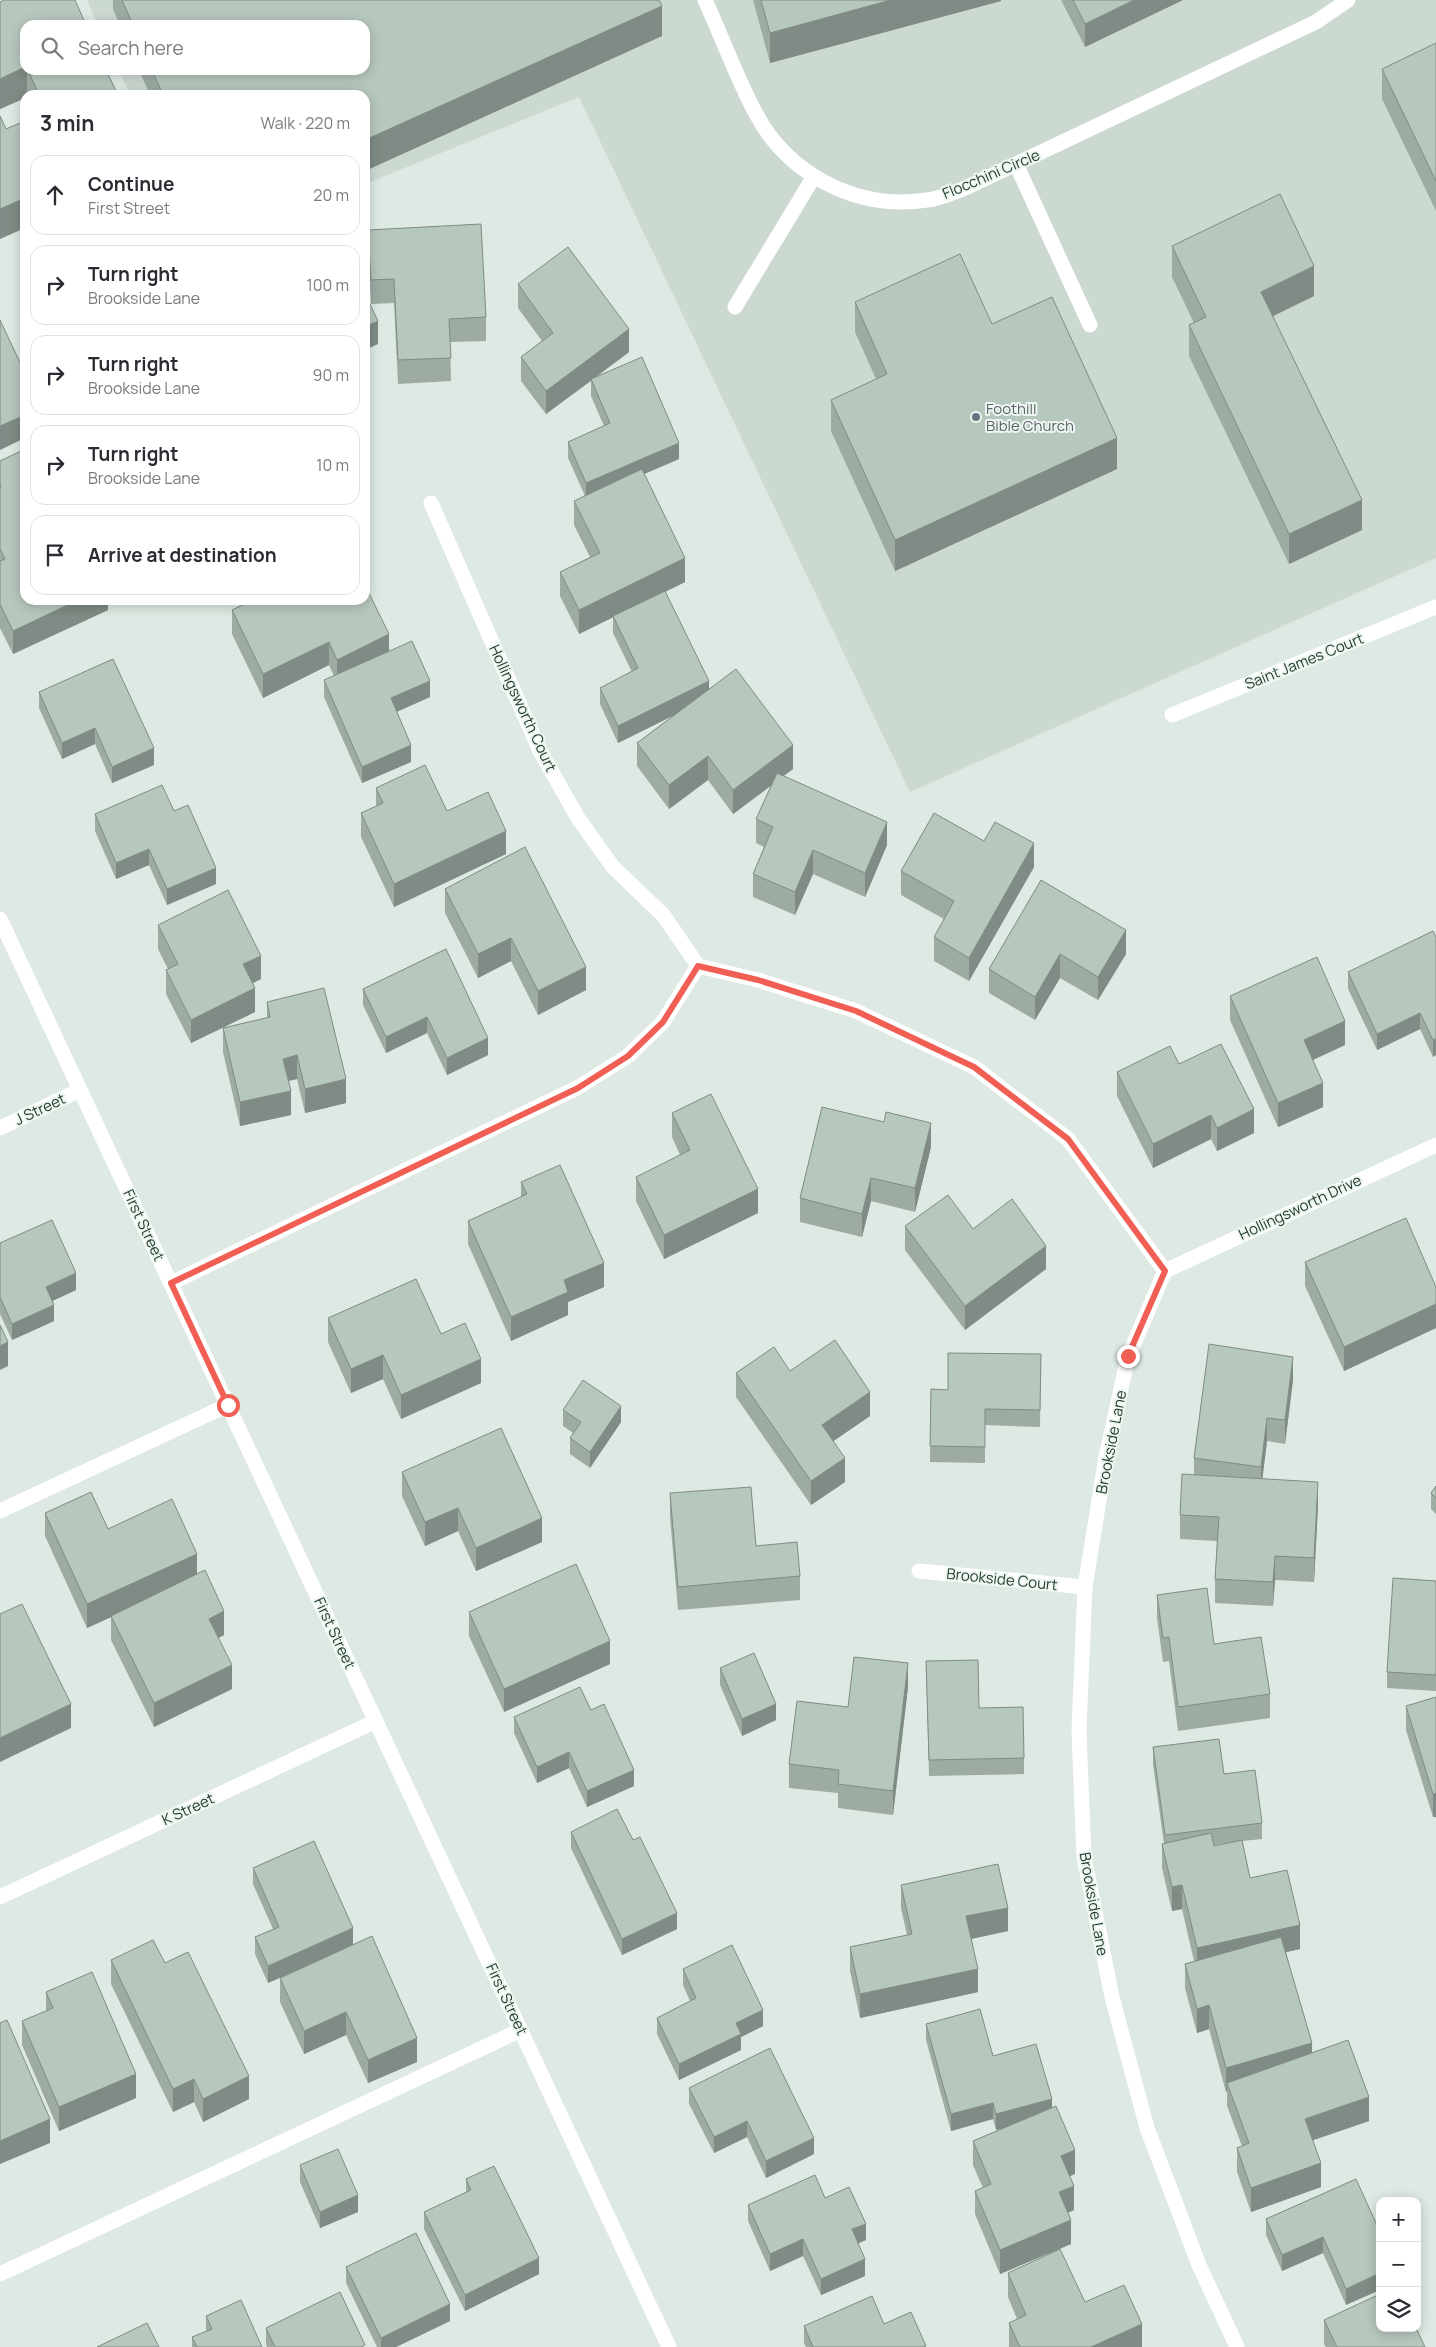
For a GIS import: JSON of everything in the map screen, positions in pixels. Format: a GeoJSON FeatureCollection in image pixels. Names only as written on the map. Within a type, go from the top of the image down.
{"type":"FeatureCollection","features":[{"type":"Feature","properties":{"kind":"street","name":"Flocchini Circle"},"geometry":{"type":"LineString","coordinates":[[705,0],[756,113],[786,155],[814,178],[844,192],[890,202],[928,200],[963,189],[1316,22],[1348,0]]}},
{"type":"Feature","properties":{"kind":"street"},"geometry":{"type":"LineString","coordinates":[[1016,164],[1090,325]]}},
{"type":"Feature","properties":{"kind":"street"},"geometry":{"type":"LineString","coordinates":[[734,307],[814,178]]}},
{"type":"Feature","properties":{"kind":"street","name":"Hollingsworth Court"},"geometry":{"type":"LineString","coordinates":[[431,503],[540,751],[578,818],[613,867],[664,916],[698,966]]}},
{"type":"Feature","properties":{"kind":"street","name":"Saint James Court"},"geometry":{"type":"LineString","coordinates":[[1172,715],[1436,607]]}},
{"type":"Feature","properties":{"kind":"street","name":"First Street"},"geometry":{"type":"LineString","coordinates":[[0,919],[669,2347]]}},
{"type":"Feature","properties":{"kind":"street"},"geometry":{"type":"LineString","coordinates":[[171,1283],[578,1088],[628,1056],[663,1022],[698,966],[758,980],[856,1011],[974,1067],[1068,1139],[1165,1271]]}},
{"type":"Feature","properties":{"kind":"street","name":"J Street"},"geometry":{"type":"LineString","coordinates":[[0,1128],[80,1090]]}},
{"type":"Feature","properties":{"kind":"street","name":"Hollingsworth Drive"},"geometry":{"type":"LineString","coordinates":[[1165,1271],[1436,1145]]}},
{"type":"Feature","properties":{"kind":"street","name":"Brookside Lane"},"geometry":{"type":"LineString","coordinates":[[1165,1271],[1128,1356],[1106,1457],[1085,1587],[1079,1731],[1084,1857],[1112,1997],[1147,2128],[1199,2265],[1237,2347]]}},
{"type":"Feature","properties":{"kind":"street"},"geometry":{"type":"LineString","coordinates":[[0,1511],[228,1405]]}},
{"type":"Feature","properties":{"kind":"street","name":"Brookside Court"},"geometry":{"type":"LineString","coordinates":[[919,1571],[1085,1587]]}},
{"type":"Feature","properties":{"kind":"street","name":"K Street"},"geometry":{"type":"LineString","coordinates":[[0,1897],[376,1721]]}},
{"type":"Feature","properties":{"kind":"street"},"geometry":{"type":"LineString","coordinates":[[0,2274],[521,2030]]}},
{"type":"Feature","properties":{"kind":"shaded area"},"geometry":{"type":"Polygon","coordinates":[[[87,0],[1436,0],[1436,558],[910,792],[579,97],[370,182],[370,90],[128,90],[121,75],[370,75],[370,20],[96,20],[87,0]]]}},
{"type":"Feature","properties":{"kind":"building"},"geometry":{"type":"Polygon","coordinates":[[[4,0],[75,0],[84,20],[20,20],[20,69],[0,79],[0,2],[4,0]]]}},
{"type":"Feature","properties":{"kind":"building"},"geometry":{"type":"Polygon","coordinates":[[[122,0],[659,0],[662,6],[370,138],[370,90],[161,90],[154,75],[370,75],[370,20],[131,20],[122,0]]]}},
{"type":"Feature","properties":{"kind":"building"},"geometry":{"type":"Polygon","coordinates":[[[761,0],[891,0],[770,33],[761,0]]]}},
{"type":"Feature","properties":{"kind":"building"},"geometry":{"type":"Polygon","coordinates":[[[1073,0],[1134,0],[1085,24],[1073,0]]]}},
{"type":"Feature","properties":{"kind":"building"},"geometry":{"type":"Polygon","coordinates":[[[1436,43],[1436,181],[1382,69],[1436,43]]]}},
{"type":"Feature","properties":{"kind":"building"},"geometry":{"type":"Polygon","coordinates":[[[30,75],[108,75],[116,90],[37,90],[30,75]]]}},
{"type":"Feature","properties":{"kind":"building"},"geometry":{"type":"Polygon","coordinates":[[[0,116],[6,129],[20,123],[20,200],[0,209],[0,116]]]}},
{"type":"Feature","properties":{"kind":"building"},"geometry":{"type":"Polygon","coordinates":[[[1280,194],[1314,266],[1261,292],[1362,500],[1289,534],[1189,325],[1206,317],[1172,246],[1280,194]]]}},
{"type":"Feature","properties":{"kind":"building"},"geometry":{"type":"Polygon","coordinates":[[[481,224],[486,317],[449,319],[451,358],[398,360],[394,279],[371,280],[370,230],[481,224]]]}},
{"type":"Feature","properties":{"kind":"building"},"geometry":{"type":"Polygon","coordinates":[[[568,247],[629,329],[546,391],[521,357],[553,333],[518,284],[568,247]]]}},
{"type":"Feature","properties":{"kind":"building","name":"Foothill Bible Church"},"geometry":{"type":"Polygon","coordinates":[[[960,254],[992,324],[1052,297],[1117,438],[895,540],[831,400],[887,374],[855,302],[960,254]]]}},
{"type":"Feature","properties":{"kind":"building"},"geometry":{"type":"Polygon","coordinates":[[[370,304],[378,321],[370,325],[370,304]]]}},
{"type":"Feature","properties":{"kind":"building"},"geometry":{"type":"Polygon","coordinates":[[[0,320],[20,362],[20,417],[0,426],[0,320]]]}},
{"type":"Feature","properties":{"kind":"building"},"geometry":{"type":"Polygon","coordinates":[[[642,357],[679,443],[586,483],[568,442],[610,423],[591,379],[642,357]]]}},
{"type":"Feature","properties":{"kind":"building"},"geometry":{"type":"Polygon","coordinates":[[[20,451],[20,605],[68,605],[13,631],[0,604],[0,561],[5,559],[0,549],[0,461],[20,451]]]}},
{"type":"Feature","properties":{"kind":"building"},"geometry":{"type":"Polygon","coordinates":[[[642,469],[685,558],[579,610],[560,572],[600,553],[574,501],[642,469]]]}},
{"type":"Feature","properties":{"kind":"building"},"geometry":{"type":"Polygon","coordinates":[[[665,591],[709,681],[618,726],[600,688],[638,668],[613,616],[665,591]]]}},
{"type":"Feature","properties":{"kind":"building"},"geometry":{"type":"Polygon","coordinates":[[[370,595],[389,634],[337,660],[329,642],[263,674],[232,610],[242,605],[370,605],[370,595]]]}},
{"type":"Feature","properties":{"kind":"building"},"geometry":{"type":"Polygon","coordinates":[[[412,641],[430,681],[391,698],[411,745],[362,767],[324,680],[412,641]]]}},
{"type":"Feature","properties":{"kind":"building"},"geometry":{"type":"Polygon","coordinates":[[[113,659],[154,748],[112,767],[95,728],[62,743],[39,692],[113,659]]]}},
{"type":"Feature","properties":{"kind":"building"},"geometry":{"type":"Polygon","coordinates":[[[736,669],[793,745],[733,790],[708,756],[669,785],[637,743],[736,669]]]}},
{"type":"Feature","properties":{"kind":"building"},"geometry":{"type":"Polygon","coordinates":[[[425,765],[447,811],[488,792],[506,831],[394,884],[361,813],[383,803],[376,788],[425,765]]]}},
{"type":"Feature","properties":{"kind":"building"},"geometry":{"type":"Polygon","coordinates":[[[777,773],[887,822],[865,873],[813,850],[795,892],[753,874],[773,827],[756,819],[777,773]]]}},
{"type":"Feature","properties":{"kind":"building"},"geometry":{"type":"Polygon","coordinates":[[[162,785],[174,811],[188,805],[216,868],[167,889],[149,849],[116,863],[95,814],[162,785]]]}},
{"type":"Feature","properties":{"kind":"building"},"geometry":{"type":"Polygon","coordinates":[[[934,813],[984,841],[995,822],[1034,843],[969,958],[934,937],[954,901],[901,871],[934,813]]]}},
{"type":"Feature","properties":{"kind":"building"},"geometry":{"type":"Polygon","coordinates":[[[525,847],[586,967],[538,991],[511,938],[478,954],[445,889],[525,847]]]}},
{"type":"Feature","properties":{"kind":"building"},"geometry":{"type":"Polygon","coordinates":[[[1041,880],[1126,930],[1098,977],[1060,954],[1035,997],[989,969],[1041,880]]]}},
{"type":"Feature","properties":{"kind":"building"},"geometry":{"type":"Polygon","coordinates":[[[228,890],[261,956],[243,964],[255,988],[191,1020],[166,970],[178,964],[158,925],[228,890]]]}},
{"type":"Feature","properties":{"kind":"building"},"geometry":{"type":"Polygon","coordinates":[[[1433,931],[1436,937],[1436,1039],[1433,1040],[1420,1013],[1377,1034],[1348,972],[1433,931]]]}},
{"type":"Feature","properties":{"kind":"building"},"geometry":{"type":"Polygon","coordinates":[[[446,949],[488,1038],[447,1058],[427,1017],[386,1037],[363,989],[446,949]]]}},
{"type":"Feature","properties":{"kind":"building"},"geometry":{"type":"Polygon","coordinates":[[[1317,957],[1345,1021],[1304,1040],[1323,1083],[1278,1103],[1230,996],[1317,957]]]}},
{"type":"Feature","properties":{"kind":"building"},"geometry":{"type":"Polygon","coordinates":[[[324,988],[346,1079],[305,1089],[297,1055],[283,1059],[291,1091],[240,1102],[223,1028],[270,1017],[267,1002],[324,988]]]}},
{"type":"Feature","properties":{"kind":"building"},"geometry":{"type":"Polygon","coordinates":[[[1221,1044],[1254,1109],[1217,1128],[1211,1115],[1153,1144],[1117,1072],[1170,1046],[1179,1064],[1221,1044]]]}},
{"type":"Feature","properties":{"kind":"building"},"geometry":{"type":"Polygon","coordinates":[[[711,1094],[758,1189],[664,1235],[636,1177],[690,1150],[672,1113],[711,1094]]]}},
{"type":"Feature","properties":{"kind":"building"},"geometry":{"type":"Polygon","coordinates":[[[822,1107],[884,1122],[886,1112],[931,1123],[915,1188],[871,1178],[862,1214],[800,1198],[822,1107]]]}},
{"type":"Feature","properties":{"kind":"building"},"geometry":{"type":"Polygon","coordinates":[[[560,1165],[604,1263],[564,1280],[568,1292],[511,1317],[468,1221],[527,1194],[521,1182],[560,1165]]]}},
{"type":"Feature","properties":{"kind":"building"},"geometry":{"type":"Polygon","coordinates":[[[948,1195],[973,1229],[1012,1199],[1046,1246],[965,1306],[905,1226],[948,1195]]]}},
{"type":"Feature","properties":{"kind":"building"},"geometry":{"type":"Polygon","coordinates":[[[1406,1218],[1436,1287],[1436,1304],[1344,1347],[1305,1262],[1406,1218]]]}},
{"type":"Feature","properties":{"kind":"building"},"geometry":{"type":"Polygon","coordinates":[[[52,1220],[76,1273],[46,1287],[54,1305],[12,1324],[0,1297],[0,1243],[52,1220]]]}},
{"type":"Feature","properties":{"kind":"building"},"geometry":{"type":"Polygon","coordinates":[[[416,1279],[441,1334],[465,1323],[481,1359],[401,1395],[383,1355],[351,1369],[328,1318],[416,1279]]]}},
{"type":"Feature","properties":{"kind":"building"},"geometry":{"type":"Polygon","coordinates":[[[0,1325],[8,1342],[0,1346],[0,1325]]]}},
{"type":"Feature","properties":{"kind":"building"},"geometry":{"type":"Polygon","coordinates":[[[835,1340],[870,1392],[822,1425],[845,1458],[811,1481],[736,1373],[774,1347],[790,1371],[835,1340]]]}},
{"type":"Feature","properties":{"kind":"building"},"geometry":{"type":"Polygon","coordinates":[[[1209,1344],[1293,1357],[1285,1420],[1267,1418],[1261,1467],[1194,1458],[1209,1344]]]}},
{"type":"Feature","properties":{"kind":"building"},"geometry":{"type":"Polygon","coordinates":[[[948,1353],[1041,1354],[1040,1410],[985,1409],[985,1447],[930,1446],[931,1389],[948,1390],[948,1353]]]}},
{"type":"Feature","properties":{"kind":"building"},"geometry":{"type":"Polygon","coordinates":[[[583,1380],[621,1406],[590,1452],[570,1438],[581,1422],[563,1410],[583,1380]]]}},
{"type":"Feature","properties":{"kind":"building"},"geometry":{"type":"Polygon","coordinates":[[[501,1428],[542,1518],[476,1548],[458,1508],[425,1522],[402,1472],[501,1428]]]}},
{"type":"Feature","properties":{"kind":"building"},"geometry":{"type":"Polygon","coordinates":[[[1182,1474],[1318,1482],[1314,1558],[1275,1556],[1273,1582],[1215,1579],[1219,1517],[1180,1515],[1182,1474]]]}},
{"type":"Feature","properties":{"kind":"building"},"geometry":{"type":"Polygon","coordinates":[[[1436,1486],[1436,1498],[1431,1493],[1436,1486]]]}},
{"type":"Feature","properties":{"kind":"building"},"geometry":{"type":"Polygon","coordinates":[[[751,1487],[756,1546],[797,1542],[800,1576],[678,1587],[670,1493],[751,1487]]]}},
{"type":"Feature","properties":{"kind":"building"},"geometry":{"type":"Polygon","coordinates":[[[91,1492],[108,1529],[172,1499],[197,1554],[87,1604],[45,1513],[91,1492]]]}},
{"type":"Feature","properties":{"kind":"building"},"geometry":{"type":"Polygon","coordinates":[[[576,1564],[610,1641],[504,1689],[469,1612],[576,1564]]]}},
{"type":"Feature","properties":{"kind":"building"},"geometry":{"type":"Polygon","coordinates":[[[205,1570],[224,1611],[209,1619],[232,1665],[154,1703],[111,1616],[205,1570]]]}},
{"type":"Feature","properties":{"kind":"building"},"geometry":{"type":"Polygon","coordinates":[[[1393,1578],[1436,1581],[1436,1675],[1387,1672],[1393,1578]]]}},
{"type":"Feature","properties":{"kind":"building"},"geometry":{"type":"Polygon","coordinates":[[[1207,1588],[1214,1644],[1261,1637],[1270,1694],[1178,1707],[1169,1637],[1163,1638],[1157,1595],[1207,1588]]]}},
{"type":"Feature","properties":{"kind":"building"},"geometry":{"type":"Polygon","coordinates":[[[22,1604],[71,1704],[0,1738],[0,1614],[22,1604]]]}},
{"type":"Feature","properties":{"kind":"building"},"geometry":{"type":"Polygon","coordinates":[[[754,1653],[776,1704],[742,1719],[720,1668],[754,1653]]]}},
{"type":"Feature","properties":{"kind":"building"},"geometry":{"type":"Polygon","coordinates":[[[854,1657],[908,1663],[893,1791],[838,1784],[839,1770],[789,1764],[797,1701],[848,1707],[854,1657]]]}},
{"type":"Feature","properties":{"kind":"building"},"geometry":{"type":"Polygon","coordinates":[[[978,1660],[979,1708],[1023,1707],[1024,1758],[929,1760],[926,1661],[978,1660]]]}},
{"type":"Feature","properties":{"kind":"building"},"geometry":{"type":"Polygon","coordinates":[[[580,1687],[591,1710],[604,1704],[634,1770],[587,1791],[569,1752],[537,1767],[514,1717],[580,1687]]]}},
{"type":"Feature","properties":{"kind":"building"},"geometry":{"type":"Polygon","coordinates":[[[1436,1697],[1436,1793],[1433,1794],[1406,1706],[1436,1697]]]}},
{"type":"Feature","properties":{"kind":"building"},"geometry":{"type":"Polygon","coordinates":[[[1219,1739],[1224,1774],[1255,1770],[1262,1823],[1165,1835],[1153,1747],[1219,1739]]]}},
{"type":"Feature","properties":{"kind":"building"},"geometry":{"type":"Polygon","coordinates":[[[617,1809],[633,1840],[640,1837],[677,1913],[622,1939],[571,1832],[617,1809]]]}},
{"type":"Feature","properties":{"kind":"building"},"geometry":{"type":"Polygon","coordinates":[[[1211,1833],[1214,1846],[1242,1840],[1250,1878],[1287,1870],[1300,1925],[1197,1948],[1182,1885],[1172,1887],[1162,1844],[1211,1833]]]}},
{"type":"Feature","properties":{"kind":"building"},"geometry":{"type":"Polygon","coordinates":[[[314,1841],[353,1928],[268,1966],[255,1937],[279,1927],[253,1868],[314,1841]]]}},
{"type":"Feature","properties":{"kind":"building"},"geometry":{"type":"Polygon","coordinates":[[[998,1864],[1008,1908],[966,1916],[978,1969],[860,1994],[850,1947],[912,1934],[901,1885],[998,1864]]]}},
{"type":"Feature","properties":{"kind":"building"},"geometry":{"type":"Polygon","coordinates":[[[372,1936],[417,2038],[368,2060],[346,2012],[304,2031],[280,1978],[372,1936]]]}},
{"type":"Feature","properties":{"kind":"building"},"geometry":{"type":"Polygon","coordinates":[[[1281,1937],[1312,2043],[1226,2068],[1209,2005],[1197,2009],[1185,1964],[1281,1937]]]}},
{"type":"Feature","properties":{"kind":"building"},"geometry":{"type":"Polygon","coordinates":[[[153,1940],[165,1963],[188,1952],[249,2076],[203,2099],[194,2079],[173,2089],[111,1960],[153,1940]]]}},
{"type":"Feature","properties":{"kind":"building"},"geometry":{"type":"Polygon","coordinates":[[[732,1945],[763,2010],[736,2023],[741,2034],[679,2064],[657,2018],[696,1998],[683,1969],[732,1945]]]}},
{"type":"Feature","properties":{"kind":"building"},"geometry":{"type":"Polygon","coordinates":[[[92,1972],[136,2074],[59,2107],[22,2021],[53,2008],[46,1992],[92,1972]]]}},
{"type":"Feature","properties":{"kind":"building"},"geometry":{"type":"Polygon","coordinates":[[[980,2009],[993,2056],[1036,2044],[1052,2099],[996,2114],[993,2103],[951,2114],[926,2024],[980,2009]]]}},
{"type":"Feature","properties":{"kind":"building"},"geometry":{"type":"Polygon","coordinates":[[[7,2020],[50,2119],[0,2141],[0,2023],[7,2020]]]}},
{"type":"Feature","properties":{"kind":"building"},"geometry":{"type":"Polygon","coordinates":[[[1348,2040],[1369,2097],[1305,2119],[1321,2163],[1251,2188],[1237,2148],[1249,2143],[1227,2083],[1348,2040]]]}},
{"type":"Feature","properties":{"kind":"building"},"geometry":{"type":"Polygon","coordinates":[[[770,2048],[814,2138],[766,2161],[747,2121],[714,2137],[689,2088],[770,2048]]]}},
{"type":"Feature","properties":{"kind":"building"},"geometry":{"type":"Polygon","coordinates":[[[1056,2106],[1075,2150],[1061,2156],[1074,2186],[1059,2192],[1071,2220],[1000,2250],[975,2191],[991,2184],[973,2141],[1056,2106]]]}},
{"type":"Feature","properties":{"kind":"building"},"geometry":{"type":"Polygon","coordinates":[[[338,2149],[358,2195],[320,2212],[300,2165],[338,2149]]]}},
{"type":"Feature","properties":{"kind":"building"},"geometry":{"type":"Polygon","coordinates":[[[494,2166],[539,2258],[465,2295],[424,2212],[471,2190],[466,2179],[494,2166]]]}},
{"type":"Feature","properties":{"kind":"building"},"geometry":{"type":"Polygon","coordinates":[[[815,2175],[825,2198],[849,2187],[866,2224],[852,2229],[865,2259],[821,2279],[803,2239],[770,2254],[748,2205],[815,2175]]]}},
{"type":"Feature","properties":{"kind":"building"},"geometry":{"type":"Polygon","coordinates":[[[1356,2179],[1376,2223],[1376,2275],[1346,2289],[1323,2237],[1282,2255],[1266,2219],[1356,2179]]]}},
{"type":"Feature","properties":{"kind":"building"},"geometry":{"type":"Polygon","coordinates":[[[416,2233],[450,2304],[381,2338],[346,2267],[416,2233]]]}},
{"type":"Feature","properties":{"kind":"building"},"geometry":{"type":"Polygon","coordinates":[[[1060,2249],[1085,2302],[1124,2285],[1142,2324],[1091,2347],[1020,2347],[1009,2323],[1026,2315],[1008,2273],[1060,2249]]]}},
{"type":"Feature","properties":{"kind":"building"},"geometry":{"type":"Polygon","coordinates":[[[340,2292],[365,2345],[361,2347],[275,2347],[266,2328],[340,2292]]]}},
{"type":"Feature","properties":{"kind":"building"},"geometry":{"type":"Polygon","coordinates":[[[872,2296],[884,2324],[911,2312],[926,2346],[813,2347],[804,2326],[872,2296]]]}},
{"type":"Feature","properties":{"kind":"building"},"geometry":{"type":"Polygon","coordinates":[[[1376,2296],[1376,2332],[1418,2332],[1425,2347],[1337,2347],[1324,2320],[1376,2296]]]}},
{"type":"Feature","properties":{"kind":"building"},"geometry":{"type":"Polygon","coordinates":[[[241,2300],[262,2347],[197,2347],[192,2337],[212,2329],[206,2316],[241,2300]]]}},
{"type":"Feature","properties":{"kind":"building"},"geometry":{"type":"Polygon","coordinates":[[[147,2323],[159,2347],[97,2347],[147,2323]]]}},
{"type":"Feature","properties":{"kind":"place","name":"Foothill Bible Church"},"geometry":{"type":"Point","coordinates":[976,417]}},
{"type":"Feature","properties":{"kind":"route"},"geometry":{"type":"LineString","coordinates":[[228,1405],[171,1283],[578,1088],[628,1056],[663,1022],[698,966],[758,980],[856,1011],[974,1067],[1068,1139],[1165,1271],[1128,1356]]}}]}
